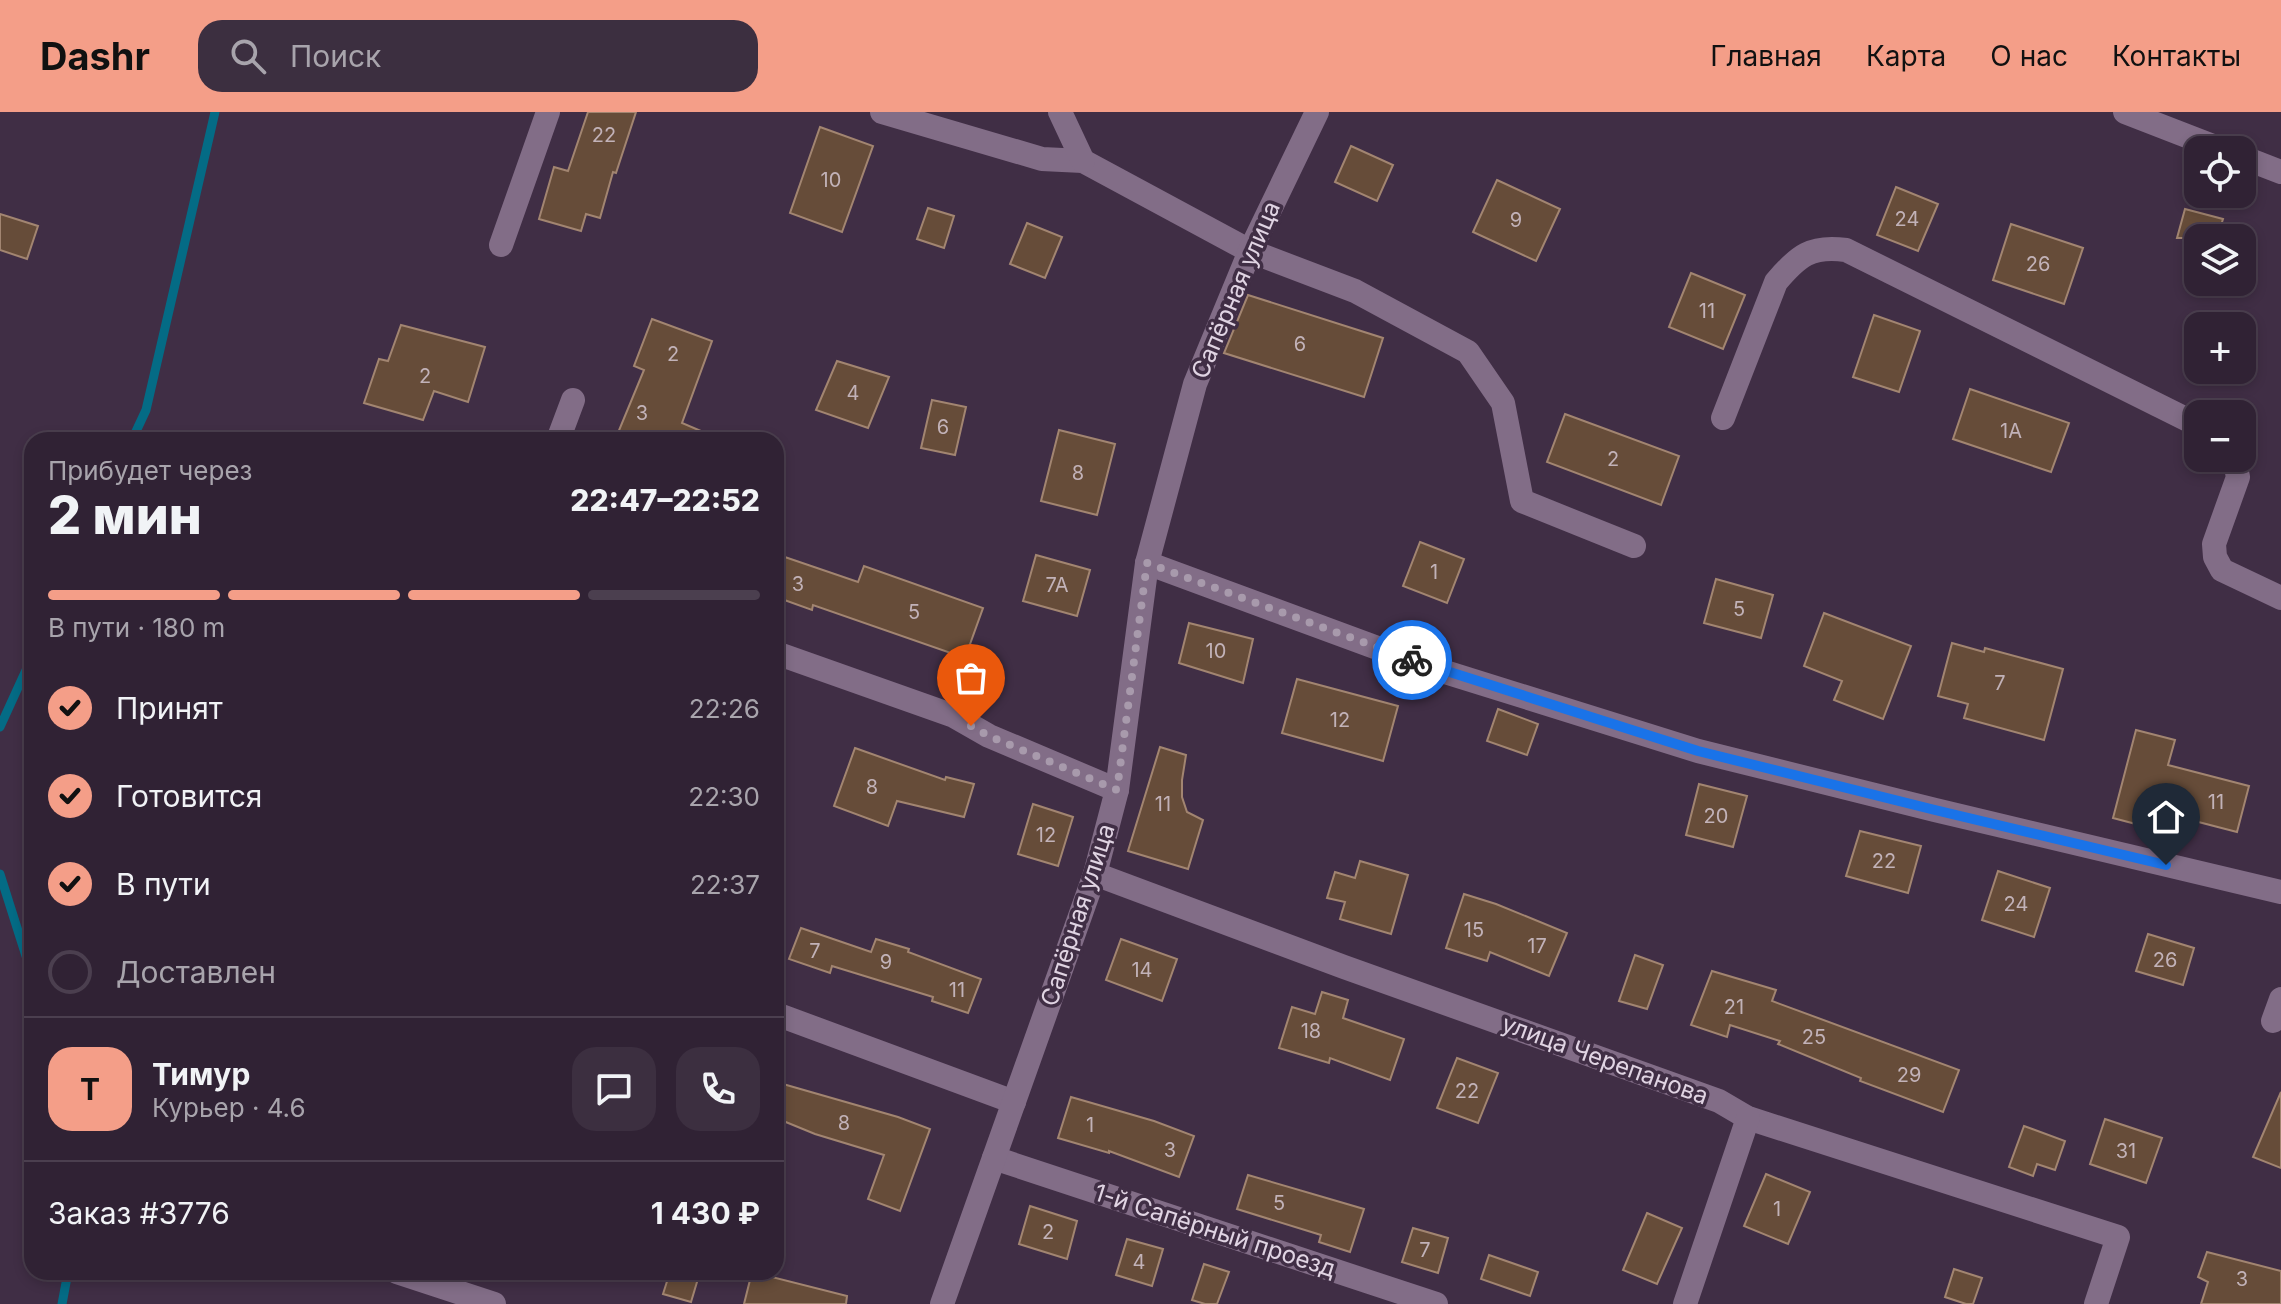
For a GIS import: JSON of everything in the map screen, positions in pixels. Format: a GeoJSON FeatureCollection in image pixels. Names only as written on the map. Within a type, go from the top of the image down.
{"type":"FeatureCollection","features":[{"type":"Feature","properties":{"kind":"street"},"geometry":{"type":"LineString","coordinates":[[501,245],[548,112]]}},
{"type":"Feature","properties":{"kind":"street"},"geometry":{"type":"LineString","coordinates":[[882,112],[1042,159],[1083,161],[1250,251],[1355,291],[1468,352],[1503,403],[1522,501],[1634,546]]}},
{"type":"Feature","properties":{"kind":"street"},"geometry":{"type":"LineString","coordinates":[[1060,112],[1083,161]]}},
{"type":"Feature","properties":{"kind":"street","name":"Сапёрная улица"},"geometry":{"type":"LineString","coordinates":[[942,1304],[1095,874],[1117,790],[1147,563],[1195,384],[1250,251],[1317,112]]}},
{"type":"Feature","properties":{"kind":"street"},"geometry":{"type":"LineString","coordinates":[[2125,112],[2187,136]]}},
{"type":"Feature","properties":{"kind":"street"},"geometry":{"type":"LineString","coordinates":[[2256,162],[2281,172]]}},
{"type":"Feature","properties":{"kind":"street"},"geometry":{"type":"LineString","coordinates":[[1723,418],[1776,282],[1789,266],[1808,253],[1827,247],[1846,250],[2184,418]]}},
{"type":"Feature","properties":{"kind":"street"},"geometry":{"type":"LineString","coordinates":[[561,432],[573,400]]}},
{"type":"Feature","properties":{"kind":"street"},"geometry":{"type":"LineString","coordinates":[[2237,472],[2238,477],[2214,544],[2215,557],[2222,570],[2281,598]]}},
{"type":"Feature","properties":{"kind":"street"},"geometry":{"type":"LineString","coordinates":[[1147,563],[1429,667],[1698,751],[2281,892]]}},
{"type":"Feature","properties":{"kind":"street"},"geometry":{"type":"LineString","coordinates":[[784,656],[954,716],[989,736],[1117,790]]}},
{"type":"Feature","properties":{"kind":"street","name":"улица Черепанова"},"geometry":{"type":"LineString","coordinates":[[1095,874],[1719,1101],[1748,1118],[2118,1237],[2096,1304]]}},
{"type":"Feature","properties":{"kind":"street"},"geometry":{"type":"LineString","coordinates":[[784,1017],[1014,1102]]}},
{"type":"Feature","properties":{"kind":"street"},"geometry":{"type":"LineString","coordinates":[[1685,1304],[1748,1118]]}},
{"type":"Feature","properties":{"kind":"street","name":"1-й Сапёрный проезд"},"geometry":{"type":"LineString","coordinates":[[994,1158],[1436,1304]]}},
{"type":"Feature","properties":{"kind":"street"},"geometry":{"type":"LineString","coordinates":[[421,1280],[494,1304]]}},
{"type":"Feature","properties":{"kind":"building"},"geometry":{"type":"Polygon","coordinates":[[[588,112],[636,112],[616,173],[613,172],[600,218],[586,214],[581,231],[539,219],[554,167],[568,171],[588,112]]]}},
{"type":"Feature","properties":{"kind":"building"},"geometry":{"type":"Polygon","coordinates":[[[820,127],[873,146],[842,232],[790,213],[820,127]]]}},
{"type":"Feature","properties":{"kind":"building"},"geometry":{"type":"Polygon","coordinates":[[[1351,146],[1393,165],[1377,201],[1335,182],[1351,146]]]}},
{"type":"Feature","properties":{"kind":"building"},"geometry":{"type":"Polygon","coordinates":[[[1497,180],[1560,209],[1536,261],[1473,232],[1497,180]]]}},
{"type":"Feature","properties":{"kind":"building"},"geometry":{"type":"Polygon","coordinates":[[[1896,187],[1938,204],[1918,251],[1877,235],[1896,187]]]}},
{"type":"Feature","properties":{"kind":"building"},"geometry":{"type":"Polygon","coordinates":[[[928,208],[954,216],[944,248],[917,239],[928,208]]]}},
{"type":"Feature","properties":{"kind":"building"},"geometry":{"type":"Polygon","coordinates":[[[2185,209],[2223,219],[2221,224],[2184,224],[2184,238],[2177,238],[2185,209]]]}},
{"type":"Feature","properties":{"kind":"building"},"geometry":{"type":"Polygon","coordinates":[[[0,214],[38,226],[27,259],[0,250],[0,214]]]}},
{"type":"Feature","properties":{"kind":"building"},"geometry":{"type":"Polygon","coordinates":[[[1027,223],[1062,237],[1045,278],[1010,264],[1027,223]]]}},
{"type":"Feature","properties":{"kind":"building"},"geometry":{"type":"Polygon","coordinates":[[[2011,224],[2083,248],[2064,304],[1993,280],[2011,224]]]}},
{"type":"Feature","properties":{"kind":"building"},"geometry":{"type":"Polygon","coordinates":[[[1691,273],[1745,295],[1723,349],[1669,327],[1691,273]]]}},
{"type":"Feature","properties":{"kind":"building"},"geometry":{"type":"Polygon","coordinates":[[[1248,295],[1383,338],[1364,397],[1224,353],[1248,295]]]}},
{"type":"Feature","properties":{"kind":"building"},"geometry":{"type":"Polygon","coordinates":[[[1874,315],[1920,331],[1899,392],[1853,377],[1874,315]]]}},
{"type":"Feature","properties":{"kind":"building"},"geometry":{"type":"Polygon","coordinates":[[[652,319],[712,341],[682,423],[703,432],[618,432],[644,370],[634,366],[652,319]]]}},
{"type":"Feature","properties":{"kind":"building"},"geometry":{"type":"Polygon","coordinates":[[[401,325],[485,347],[468,402],[434,391],[423,420],[364,403],[379,359],[388,361],[401,325]]]}},
{"type":"Feature","properties":{"kind":"building"},"geometry":{"type":"Polygon","coordinates":[[[837,361],[889,377],[868,428],[816,410],[837,361]]]}},
{"type":"Feature","properties":{"kind":"building"},"geometry":{"type":"Polygon","coordinates":[[[1970,389],[2069,423],[2051,472],[1953,439],[1970,389]]]}},
{"type":"Feature","properties":{"kind":"building"},"geometry":{"type":"Polygon","coordinates":[[[932,400],[966,407],[955,455],[921,448],[932,400]]]}},
{"type":"Feature","properties":{"kind":"building"},"geometry":{"type":"Polygon","coordinates":[[[1565,414],[1679,456],[1661,505],[1547,462],[1565,414]]]}},
{"type":"Feature","properties":{"kind":"building"},"geometry":{"type":"Polygon","coordinates":[[[1059,430],[1115,444],[1097,515],[1041,501],[1059,430]]]}},
{"type":"Feature","properties":{"kind":"building"},"geometry":{"type":"Polygon","coordinates":[[[1420,542],[1464,559],[1447,603],[1403,586],[1420,542]]]}},
{"type":"Feature","properties":{"kind":"building"},"geometry":{"type":"Polygon","coordinates":[[[1036,555],[1090,570],[1077,616],[1023,601],[1036,555]]]}},
{"type":"Feature","properties":{"kind":"building"},"geometry":{"type":"Polygon","coordinates":[[[784,557],[858,582],[864,566],[983,608],[965,658],[813,605],[812,610],[784,600],[784,557]]]}},
{"type":"Feature","properties":{"kind":"building"},"geometry":{"type":"Polygon","coordinates":[[[1716,579],[1773,595],[1761,638],[1704,623],[1716,579]]]}},
{"type":"Feature","properties":{"kind":"building"},"geometry":{"type":"Polygon","coordinates":[[[1824,613],[1911,646],[1883,719],[1834,700],[1842,681],[1804,666],[1824,613]]]}},
{"type":"Feature","properties":{"kind":"building"},"geometry":{"type":"Polygon","coordinates":[[[1189,623],[1253,639],[1243,683],[1179,663],[1189,623]]]}},
{"type":"Feature","properties":{"kind":"building"},"geometry":{"type":"Polygon","coordinates":[[[1952,643],[1984,652],[1985,648],[2063,669],[2044,740],[1964,718],[1968,704],[1938,696],[1952,643]]]}},
{"type":"Feature","properties":{"kind":"building"},"geometry":{"type":"Polygon","coordinates":[[[1297,679],[1398,706],[1383,761],[1282,733],[1297,679]]]}},
{"type":"Feature","properties":{"kind":"building"},"geometry":{"type":"Polygon","coordinates":[[[1498,709],[1538,724],[1527,755],[1487,741],[1498,709]]]}},
{"type":"Feature","properties":{"kind":"building"},"geometry":{"type":"Polygon","coordinates":[[[2136,730],[2175,740],[2168,765],[2249,786],[2237,832],[2156,811],[2151,828],[2113,818],[2136,730]]]}},
{"type":"Feature","properties":{"kind":"building"},"geometry":{"type":"Polygon","coordinates":[[[1160,747],[1186,755],[1182,797],[1187,812],[1203,820],[1188,869],[1128,851],[1160,747]]]}},
{"type":"Feature","properties":{"kind":"building"},"geometry":{"type":"Polygon","coordinates":[[[855,748],[945,780],[946,777],[974,784],[964,817],[897,801],[888,826],[834,806],[855,748]]]}},
{"type":"Feature","properties":{"kind":"building"},"geometry":{"type":"Polygon","coordinates":[[[1699,784],[1747,796],[1733,847],[1686,835],[1699,784]]]}},
{"type":"Feature","properties":{"kind":"building"},"geometry":{"type":"Polygon","coordinates":[[[1033,804],[1073,817],[1058,866],[1018,854],[1033,804]]]}},
{"type":"Feature","properties":{"kind":"building"},"geometry":{"type":"Polygon","coordinates":[[[1860,831],[1921,846],[1908,893],[1846,876],[1860,831]]]}},
{"type":"Feature","properties":{"kind":"building"},"geometry":{"type":"Polygon","coordinates":[[[1360,861],[1408,875],[1391,934],[1340,919],[1345,902],[1327,898],[1335,872],[1355,878],[1360,861]]]}},
{"type":"Feature","properties":{"kind":"building"},"geometry":{"type":"Polygon","coordinates":[[[1998,871],[2050,888],[2034,937],[1982,920],[1998,871]]]}},
{"type":"Feature","properties":{"kind":"building"},"geometry":{"type":"Polygon","coordinates":[[[1464,894],[1567,933],[1549,976],[1490,952],[1487,961],[1446,948],[1464,894]]]}},
{"type":"Feature","properties":{"kind":"building"},"geometry":{"type":"Polygon","coordinates":[[[801,928],[871,952],[876,939],[909,949],[908,952],[981,979],[968,1013],[932,1001],[933,997],[832,966],[830,973],[789,959],[801,928]]]}},
{"type":"Feature","properties":{"kind":"building"},"geometry":{"type":"Polygon","coordinates":[[[2148,934],[2194,948],[2183,985],[2136,971],[2148,934]]]}},
{"type":"Feature","properties":{"kind":"building"},"geometry":{"type":"Polygon","coordinates":[[[1121,939],[1177,959],[1162,1001],[1106,980],[1121,939]]]}},
{"type":"Feature","properties":{"kind":"building"},"geometry":{"type":"Polygon","coordinates":[[[1635,955],[1663,965],[1647,1009],[1619,1001],[1635,955]]]}},
{"type":"Feature","properties":{"kind":"building"},"geometry":{"type":"Polygon","coordinates":[[[1712,971],[1776,990],[1772,1001],[1959,1070],[1943,1112],[1860,1081],[1861,1078],[1778,1044],[1780,1041],[1730,1025],[1727,1037],[1691,1025],[1712,971]]]}},
{"type":"Feature","properties":{"kind":"building"},"geometry":{"type":"Polygon","coordinates":[[[1322,992],[1348,1000],[1343,1018],[1404,1039],[1390,1080],[1330,1058],[1329,1063],[1279,1048],[1292,1007],[1315,1014],[1322,992]]]}},
{"type":"Feature","properties":{"kind":"building"},"geometry":{"type":"Polygon","coordinates":[[[1457,1058],[1498,1073],[1478,1123],[1437,1108],[1457,1058]]]}},
{"type":"Feature","properties":{"kind":"building"},"geometry":{"type":"Polygon","coordinates":[[[784,1084],[930,1129],[900,1211],[868,1199],[884,1155],[784,1121],[784,1084]]]}},
{"type":"Feature","properties":{"kind":"building"},"geometry":{"type":"Polygon","coordinates":[[[2281,1092],[2281,1168],[2253,1157],[2281,1092]]]}},
{"type":"Feature","properties":{"kind":"building"},"geometry":{"type":"Polygon","coordinates":[[[1071,1097],[1194,1136],[1179,1177],[1109,1151],[1058,1138],[1071,1097]]]}},
{"type":"Feature","properties":{"kind":"building"},"geometry":{"type":"Polygon","coordinates":[[[2105,1119],[2162,1138],[2146,1183],[2090,1164],[2105,1119]]]}},
{"type":"Feature","properties":{"kind":"building"},"geometry":{"type":"Polygon","coordinates":[[[2024,1126],[2065,1141],[2055,1170],[2037,1164],[2033,1176],[2009,1167],[2024,1126]]]}},
{"type":"Feature","properties":{"kind":"building"},"geometry":{"type":"Polygon","coordinates":[[[1766,1174],[1810,1192],[1788,1244],[1744,1226],[1766,1174]]]}},
{"type":"Feature","properties":{"kind":"building"},"geometry":{"type":"Polygon","coordinates":[[[1248,1175],[1364,1209],[1350,1252],[1319,1242],[1321,1235],[1237,1209],[1248,1175]]]}},
{"type":"Feature","properties":{"kind":"building"},"geometry":{"type":"Polygon","coordinates":[[[1030,1206],[1077,1221],[1067,1259],[1019,1244],[1030,1206]]]}},
{"type":"Feature","properties":{"kind":"building"},"geometry":{"type":"Polygon","coordinates":[[[1647,1213],[1682,1228],[1657,1284],[1623,1270],[1647,1213]]]}},
{"type":"Feature","properties":{"kind":"building"},"geometry":{"type":"Polygon","coordinates":[[[1413,1228],[1448,1238],[1438,1273],[1402,1262],[1413,1228]]]}},
{"type":"Feature","properties":{"kind":"building"},"geometry":{"type":"Polygon","coordinates":[[[1127,1239],[1163,1249],[1152,1286],[1116,1275],[1127,1239]]]}},
{"type":"Feature","properties":{"kind":"building"},"geometry":{"type":"Polygon","coordinates":[[[2207,1252],[2281,1271],[2281,1304],[2201,1304],[2208,1282],[2198,1277],[2207,1252]]]}},
{"type":"Feature","properties":{"kind":"building"},"geometry":{"type":"Polygon","coordinates":[[[1489,1255],[1538,1272],[1530,1296],[1481,1279],[1489,1255]]]}},
{"type":"Feature","properties":{"kind":"building"},"geometry":{"type":"Polygon","coordinates":[[[1204,1264],[1229,1272],[1217,1304],[1192,1300],[1204,1264]]]}},
{"type":"Feature","properties":{"kind":"building"},"geometry":{"type":"Polygon","coordinates":[[[1954,1269],[1982,1278],[1973,1304],[1945,1297],[1954,1269]]]}},
{"type":"Feature","properties":{"kind":"building"},"geometry":{"type":"Polygon","coordinates":[[[667,1280],[698,1280],[691,1302],[663,1294],[667,1280]]]}},
{"type":"Feature","properties":{"kind":"building"},"geometry":{"type":"Polygon","coordinates":[[[750,1280],[784,1280],[847,1296],[846,1304],[744,1304],[750,1280]]]}},
{"type":"Feature","properties":{"kind":"waterway"},"geometry":{"type":"LineString","coordinates":[[136,432],[146,410],[215,112]]}},
{"type":"Feature","properties":{"kind":"waterway"},"geometry":{"type":"LineString","coordinates":[[0,727],[24,674]]}},
{"type":"Feature","properties":{"kind":"waterway"},"geometry":{"type":"LineString","coordinates":[[0,874],[24,950]]}},
{"type":"Feature","properties":{"kind":"waterway"},"geometry":{"type":"LineString","coordinates":[[62,1304],[66,1280]]}},
{"type":"Feature","properties":{"kind":"way so far"},"geometry":{"type":"LineString","coordinates":[[971,726],[1117,790],[1147,563],[1412,660]]}},
{"type":"Feature","properties":{"kind":"route"},"geometry":{"type":"LineString","coordinates":[[1412,660],[1698,751],[2166,865]]}}]}
